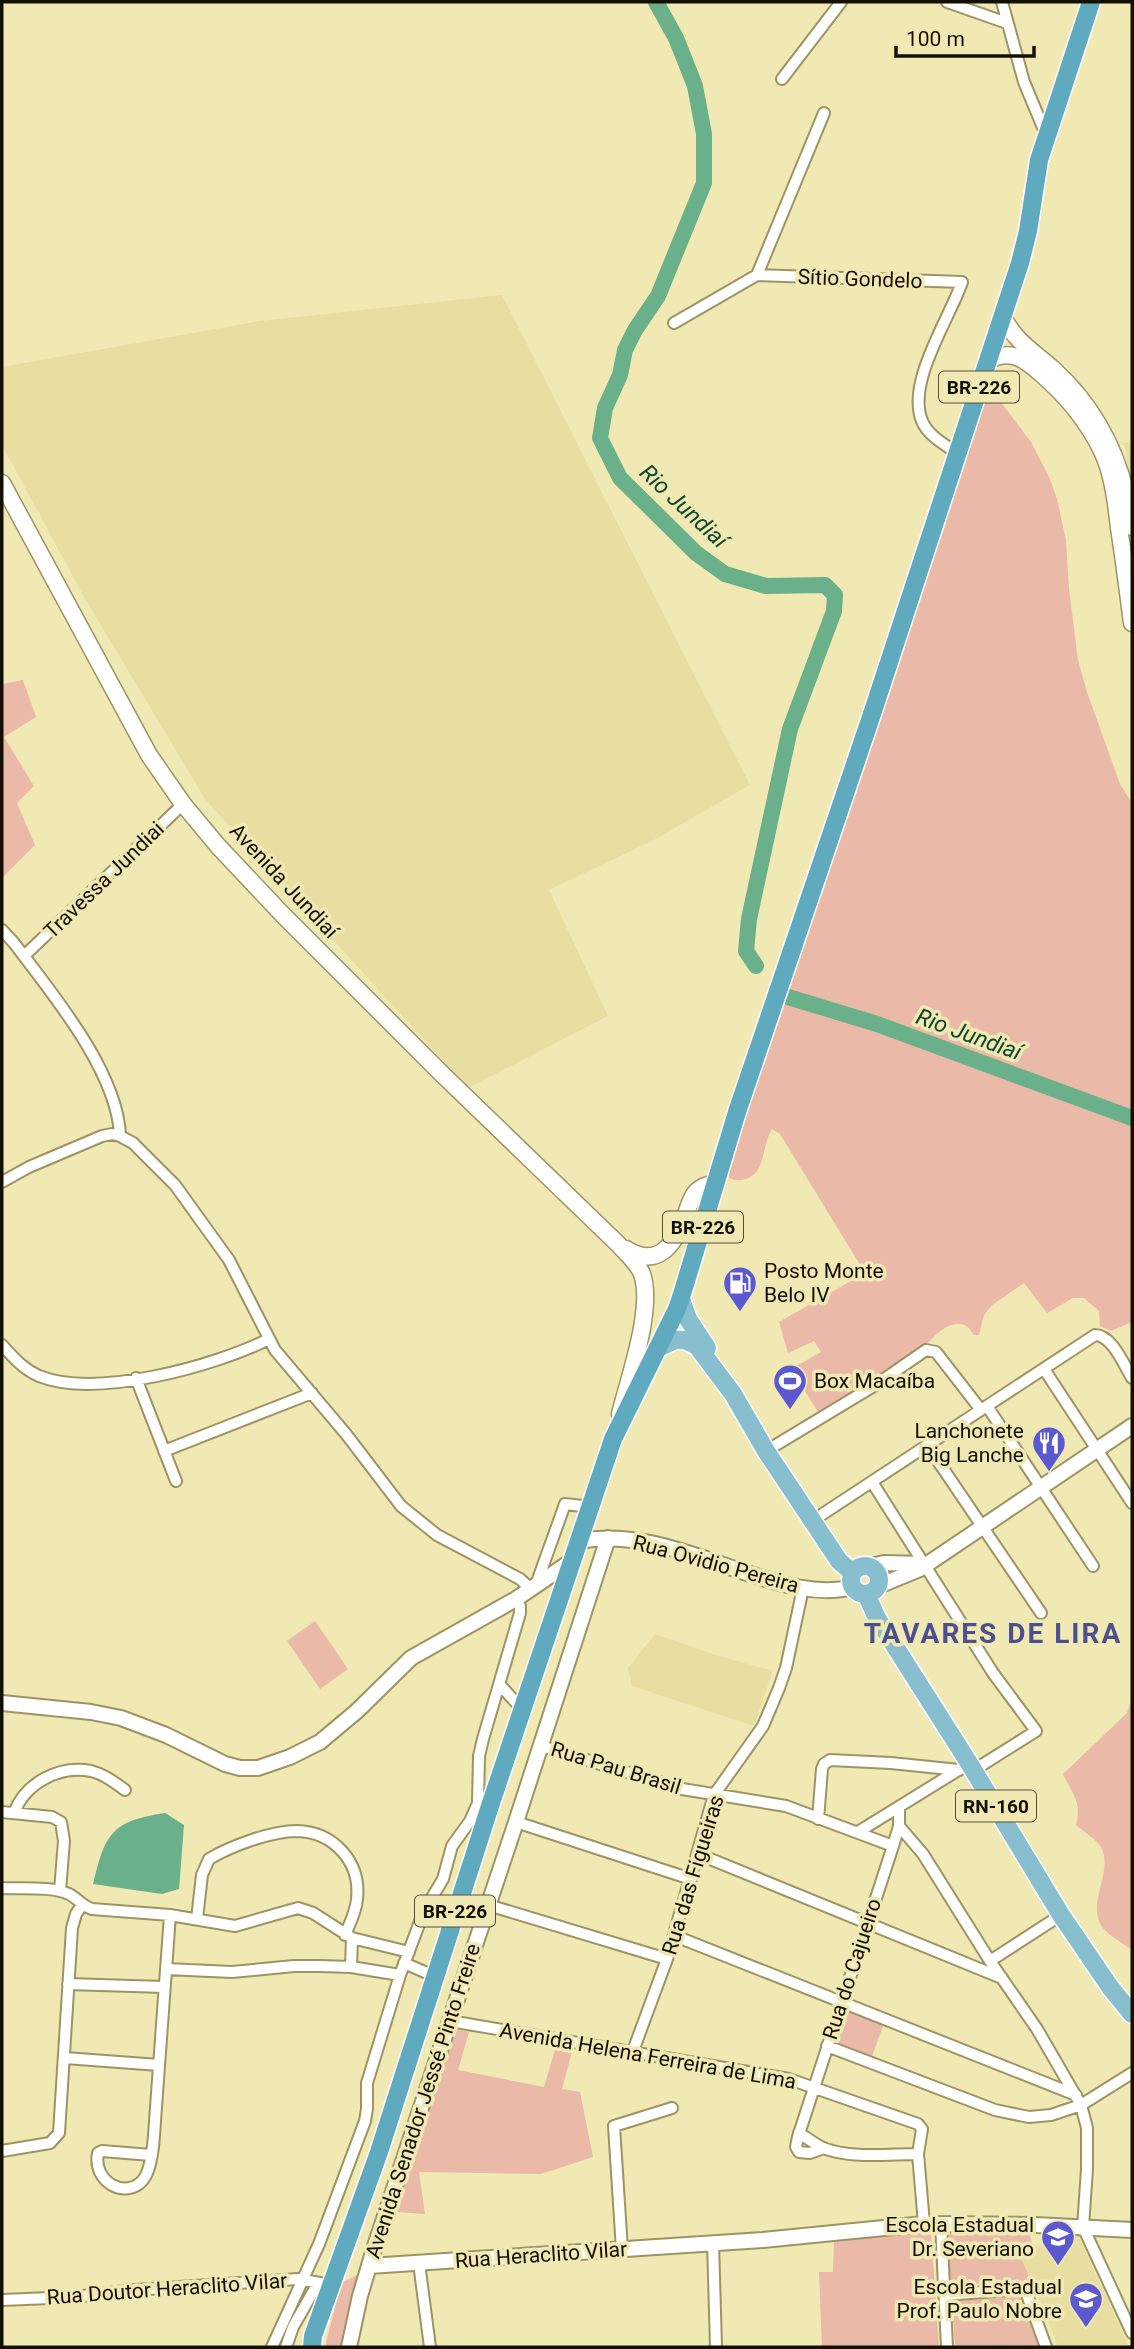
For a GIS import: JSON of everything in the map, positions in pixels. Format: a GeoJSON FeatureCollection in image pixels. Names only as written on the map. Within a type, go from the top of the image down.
{"type":"FeatureCollection","features":[{"type":"Feature","properties":{"kind":"highway","name":"BR-226"},"geometry":{"type":"LineString","coordinates":[[311,2344],[324,2284],[379,2152],[484,1805],[522,1709],[613,1439],[681,1298],[715,1183],[787,962],[873,714],[1024,247],[1037,172],[1091,2]]}},
{"type":"Feature","properties":{"kind":"main road"},"geometry":{"type":"LineString","coordinates":[[1002,315],[1026,355],[1057,386],[1083,419],[1102,451],[1113,491],[1132,623]]}},
{"type":"Feature","properties":{"kind":"main road"},"geometry":{"type":"LineString","coordinates":[[987,360],[997,355],[1026,355],[1054,369],[1073,389],[1100,425],[1122,472],[1132,527]]}},
{"type":"Feature","properties":{"kind":"main road","name":"Avenida Jundiaí"},"geometry":{"type":"LineString","coordinates":[[2,483],[149,755],[183,804],[291,924],[618,1244],[641,1271],[645,1301],[638,1343],[613,1439]]}},
{"type":"Feature","properties":{"kind":"main road","name":"Avenida Jundiaí"},"geometry":{"type":"LineString","coordinates":[[618,1244],[642,1257],[654,1257],[662,1252],[679,1233],[694,1195],[705,1186],[715,1183]]}},
{"type":"Feature","properties":{"kind":"main road","name":"RN-160"},"geometry":{"type":"LineString","coordinates":[[681,1298],[688,1319],[717,1363],[720,1376]]}},
{"type":"Feature","properties":{"kind":"main road","name":"RN-160"},"geometry":{"type":"LineString","coordinates":[[658,1348],[675,1340],[690,1342],[720,1376],[839,1562],[863,1582],[877,1618],[967,1768],[1061,1915],[1110,1987],[1132,2014]]}},
{"type":"Feature","properties":{"kind":"street"},"geometry":{"type":"LineString","coordinates":[[782,79],[841,2]]}},
{"type":"Feature","properties":{"kind":"street"},"geometry":{"type":"LineString","coordinates":[[947,2],[1007,23]]}},
{"type":"Feature","properties":{"kind":"street"},"geometry":{"type":"LineString","coordinates":[[1002,2],[1024,82],[1047,137]]}},
{"type":"Feature","properties":{"kind":"street"},"geometry":{"type":"LineString","coordinates":[[674,323],[757,275],[824,113]]}},
{"type":"Feature","properties":{"kind":"street","name":"Sítio Gondelo"},"geometry":{"type":"LineString","coordinates":[[757,275],[962,282],[954,306],[924,366],[919,398],[921,421],[931,434],[958,454]]}},
{"type":"Feature","properties":{"kind":"street","name":"Travessa Jundiai"},"geometry":{"type":"LineString","coordinates":[[24,956],[183,804]]}},
{"type":"Feature","properties":{"kind":"street"},"geometry":{"type":"LineString","coordinates":[[2,930],[83,1036],[110,1097],[120,1136]]}},
{"type":"Feature","properties":{"kind":"street"},"geometry":{"type":"LineString","coordinates":[[2,1182],[29,1167],[112,1134],[133,1143],[159,1167],[196,1213],[241,1281],[269,1339],[282,1359],[401,1506],[411,1517],[446,1540],[533,1587]]}},
{"type":"Feature","properties":{"kind":"street"},"geometry":{"type":"LineString","coordinates":[[812,1521],[1096,1334],[1105,1338],[1132,1378]]}},
{"type":"Feature","properties":{"kind":"street"},"geometry":{"type":"LineString","coordinates":[[2,1345],[29,1371],[59,1382],[93,1384],[199,1366],[269,1339]]}},
{"type":"Feature","properties":{"kind":"street"},"geometry":{"type":"LineString","coordinates":[[766,1451],[877,1384],[926,1350],[936,1352],[984,1408],[1093,1566]]}},
{"type":"Feature","properties":{"kind":"street"},"geometry":{"type":"LineString","coordinates":[[1044,1369],[1132,1503]]}},
{"type":"Feature","properties":{"kind":"street"},"geometry":{"type":"LineString","coordinates":[[136,1378],[176,1481]]}},
{"type":"Feature","properties":{"kind":"street"},"geometry":{"type":"LineString","coordinates":[[164,1451],[312,1393]]}},
{"type":"Feature","properties":{"kind":"street"},"geometry":{"type":"LineString","coordinates":[[863,1582],[905,1576],[926,1564],[1132,1426]]}},
{"type":"Feature","properties":{"kind":"street"},"geometry":{"type":"LineString","coordinates":[[928,1445],[1041,1612]]}},
{"type":"Feature","properties":{"kind":"street"},"geometry":{"type":"LineString","coordinates":[[858,1832],[1035,1731],[993,1673],[872,1482]]}},
{"type":"Feature","properties":{"kind":"street"},"geometry":{"type":"LineString","coordinates":[[533,1587],[565,1504],[591,1507]]}},
{"type":"Feature","properties":{"kind":"street","name":"Rua Ovidio Pereira"},"geometry":{"type":"LineString","coordinates":[[580,1541],[608,1538],[672,1548],[770,1580],[803,1588],[828,1590],[863,1582],[884,1563],[926,1564]]}},
{"type":"Feature","properties":{"kind":"street","name":"Avenida Senador Jessé Pinto Freire"},"geometry":{"type":"LineString","coordinates":[[349,2347],[369,2266],[608,1538]]}},
{"type":"Feature","properties":{"kind":"street"},"geometry":{"type":"LineString","coordinates":[[2,1703],[91,1712],[121,1718],[166,1735],[225,1764],[240,1768],[258,1768],[290,1758],[320,1742],[357,1711],[411,1658],[516,1599],[573,1560]]}},
{"type":"Feature","properties":{"kind":"street","name":"Rua das Figueiras"},"geometry":{"type":"LineString","coordinates":[[633,2051],[675,1936],[714,1795],[757,1735],[772,1707],[786,1668],[803,1588]]}},
{"type":"Feature","properties":{"kind":"street"},"geometry":{"type":"LineString","coordinates":[[272,2347],[303,2280],[356,2144],[366,2114],[367,2083],[400,1975],[424,1911],[443,1879],[452,1846],[484,1805],[479,1756],[520,1614],[516,1599]]}},
{"type":"Feature","properties":{"kind":"street"},"geometry":{"type":"LineString","coordinates":[[499,1684],[522,1709]]}},
{"type":"Feature","properties":{"kind":"street","name":"Rua Pau Brasil"},"geometry":{"type":"LineString","coordinates":[[541,1746],[652,1781],[714,1795],[786,1805],[893,1846]]}},
{"type":"Feature","properties":{"kind":"street"},"geometry":{"type":"LineString","coordinates":[[818,1819],[822,1769],[824,1763],[830,1760],[967,1768]]}},
{"type":"Feature","properties":{"kind":"street"},"geometry":{"type":"LineString","coordinates":[[14,1813],[22,1795],[29,1788],[67,1772],[80,1770],[100,1774],[125,1790]]}},
{"type":"Feature","properties":{"kind":"street","name":"Rua do Cajueiro"},"geometry":{"type":"LineString","coordinates":[[824,2148],[810,2153],[799,2152],[796,2147],[893,1846],[899,1826],[899,1809]]}},
{"type":"Feature","properties":{"kind":"street"},"geometry":{"type":"LineString","coordinates":[[2,1812],[52,1817],[61,1822],[64,1841],[60,1891]]}},
{"type":"Feature","properties":{"kind":"street"},"geometry":{"type":"LineString","coordinates":[[516,1822],[691,1879]]}},
{"type":"Feature","properties":{"kind":"street"},"geometry":{"type":"LineString","coordinates":[[899,1826],[923,1854],[1079,2100],[1087,2128],[1083,2227],[1132,2333]]}},
{"type":"Feature","properties":{"kind":"street"},"geometry":{"type":"LineString","coordinates":[[197,1919],[202,1875],[209,1859],[285,1832],[302,1832],[329,1840],[343,1850],[352,1864],[357,1883],[358,1898],[349,1936],[351,1968]]}},
{"type":"Feature","properties":{"kind":"street"},"geometry":{"type":"LineString","coordinates":[[698,1854],[1004,1979]]}},
{"type":"Feature","properties":{"kind":"street"},"geometry":{"type":"LineString","coordinates":[[2,1899],[2,1888],[60,1891],[92,1909],[170,1915],[235,1926],[298,1908],[313,1913],[349,1936],[409,1952]]}},
{"type":"Feature","properties":{"kind":"street"},"geometry":{"type":"LineString","coordinates":[[2,2151],[50,2143],[57,2137],[60,2128],[72,1928],[82,1905]]}},
{"type":"Feature","properties":{"kind":"street"},"geometry":{"type":"LineString","coordinates":[[488,1905],[667,1959]]}},
{"type":"Feature","properties":{"kind":"street"},"geometry":{"type":"LineString","coordinates":[[151,2155],[102,2151],[98,2154],[97,2161],[105,2181],[126,2187],[143,2180],[151,2155],[170,1915]]}},
{"type":"Feature","properties":{"kind":"street"},"geometry":{"type":"LineString","coordinates":[[990,1961],[1061,1915]]}},
{"type":"Feature","properties":{"kind":"street"},"geometry":{"type":"LineString","coordinates":[[675,1936],[1079,2100]]}},
{"type":"Feature","properties":{"kind":"street"},"geometry":{"type":"LineString","coordinates":[[404,1963],[434,1976]]}},
{"type":"Feature","properties":{"kind":"street"},"geometry":{"type":"LineString","coordinates":[[166,1969],[232,1972],[294,1966],[351,1968],[400,1975]]}},
{"type":"Feature","properties":{"kind":"street"},"geometry":{"type":"LineString","coordinates":[[68,1984],[164,1987]]}},
{"type":"Feature","properties":{"kind":"street","name":"Avenida Helena Ferreira de Lima"},"geometry":{"type":"LineString","coordinates":[[450,2021],[789,2079],[918,2124],[922,2129],[919,2154]]}},
{"type":"Feature","properties":{"kind":"street"},"geometry":{"type":"LineString","coordinates":[[827,2046],[1007,2114],[1038,2116],[1079,2100],[1132,2073]]}},
{"type":"Feature","properties":{"kind":"street"},"geometry":{"type":"LineString","coordinates":[[65,2059],[159,2065]]}},
{"type":"Feature","properties":{"kind":"street"},"geometry":{"type":"LineString","coordinates":[[622,2250],[614,2126],[672,2108]]}},
{"type":"Feature","properties":{"kind":"street"},"geometry":{"type":"LineString","coordinates":[[800,2131],[824,2148],[859,2154],[919,2154],[924,2224]]}},
{"type":"Feature","properties":{"kind":"street"},"geometry":{"type":"LineString","coordinates":[[356,2144],[379,2152]]}},
{"type":"Feature","properties":{"kind":"street"},"geometry":{"type":"LineString","coordinates":[[716,2347],[713,2242],[811,2236],[924,2224],[1132,2230]]}},
{"type":"Feature","properties":{"kind":"street"},"geometry":{"type":"LineString","coordinates":[[941,2224],[947,2347]]}},
{"type":"Feature","properties":{"kind":"street","name":"Rua Heraclito Vilar"},"geometry":{"type":"LineString","coordinates":[[369,2266],[713,2242]]}},
{"type":"Feature","properties":{"kind":"street"},"geometry":{"type":"LineString","coordinates":[[419,2263],[430,2347]]}},
{"type":"Feature","properties":{"kind":"street","name":"Rua Doutor Heraclito Vilar"},"geometry":{"type":"LineString","coordinates":[[2,2300],[74,2297],[264,2280],[303,2280],[324,2284]]}},
{"type":"Feature","properties":{"kind":"street"},"geometry":{"type":"LineString","coordinates":[[286,2347],[293,2327],[324,2284]]}},
{"type":"Feature","properties":{"kind":"street"},"geometry":{"type":"LineString","coordinates":[[944,2295],[1026,2289],[1046,2347]]}},
{"type":"Feature","properties":{"kind":"shaded area"},"geometry":{"type":"Polygon","coordinates":[[[502,295],[750,785],[654,840],[549,890],[608,1016],[468,1088],[205,799],[84,597],[2,445],[2,367],[260,321],[502,295]]]}},
{"type":"Feature","properties":{"kind":"shaded area"},"geometry":{"type":"Polygon","coordinates":[[[973,389],[995,397],[1003,405],[1031,442],[1050,479],[1066,540],[1078,660],[1120,784],[1132,803],[1132,1322],[1111,1331],[1100,1326],[1099,1311],[1084,1298],[1073,1298],[1047,1313],[1024,1283],[992,1305],[984,1315],[979,1335],[974,1335],[960,1324],[946,1327],[933,1337],[920,1354],[820,1415],[791,1369],[821,1352],[814,1341],[788,1353],[779,1322],[865,1273],[780,1134],[772,1129],[759,1167],[749,1178],[732,1179],[722,1170],[973,389]]]}},
{"type":"Feature","properties":{"kind":"shaded area"},"geometry":{"type":"Polygon","coordinates":[[[1132,441],[1132,489],[1124,443],[1132,441]]]}},
{"type":"Feature","properties":{"kind":"shaded area"},"geometry":{"type":"Polygon","coordinates":[[[23,680],[36,717],[4,737],[34,786],[17,803],[35,845],[2,878],[2,684],[23,680]]]}},
{"type":"Feature","properties":{"kind":"shaded area"},"geometry":{"type":"Polygon","coordinates":[[[315,1621],[348,1669],[320,1689],[287,1641],[315,1621]]]}},
{"type":"Feature","properties":{"kind":"shaded area"},"geometry":{"type":"Polygon","coordinates":[[[655,1634],[773,1671],[754,1726],[632,1686],[628,1668],[655,1634]]]}},
{"type":"Feature","properties":{"kind":"shaded area"},"geometry":{"type":"Polygon","coordinates":[[[1132,1699],[1132,1950],[1105,1930],[1098,1918],[1104,1857],[1099,1844],[1076,1825],[1077,1804],[1063,1774],[1127,1713],[1132,1699]]]}},
{"type":"Feature","properties":{"kind":"shaded area"},"geometry":{"type":"Polygon","coordinates":[[[165,1813],[184,1825],[179,1889],[162,1894],[93,1884],[102,1853],[114,1832],[133,1820],[165,1813]]]}},
{"type":"Feature","properties":{"kind":"shaded area"},"geometry":{"type":"Polygon","coordinates":[[[844,2008],[884,2023],[871,2059],[833,2045],[844,2008]]]}},
{"type":"Feature","properties":{"kind":"shaded area"},"geometry":{"type":"Polygon","coordinates":[[[454,2032],[469,2032],[458,2070],[544,2087],[556,2046],[573,2048],[562,2089],[580,2092],[593,2157],[541,2174],[419,2172],[425,2214],[395,2212],[454,2032]]]}},
{"type":"Feature","properties":{"kind":"shaded area"},"geometry":{"type":"Polygon","coordinates":[[[947,2231],[1029,2234],[1034,2247],[1019,2253],[1031,2281],[951,2285],[947,2231]]]}},
{"type":"Feature","properties":{"kind":"shaded area"},"geometry":{"type":"Polygon","coordinates":[[[931,2232],[939,2347],[822,2347],[819,2272],[833,2272],[834,2239],[931,2232]]]}},
{"type":"Feature","properties":{"kind":"shaded area"},"geometry":{"type":"Polygon","coordinates":[[[1059,2238],[1079,2238],[1129,2347],[1058,2347],[1018,2253],[1059,2238]]]}},
{"type":"Feature","properties":{"kind":"shaded area"},"geometry":{"type":"Polygon","coordinates":[[[359,2274],[341,2347],[325,2347],[340,2287],[343,2282],[359,2274]]]}},
{"type":"Feature","properties":{"kind":"shaded area"},"geometry":{"type":"Polygon","coordinates":[[[1020,2297],[1040,2347],[955,2347],[952,2301],[1020,2297]]]}},
{"type":"Feature","properties":{"kind":"waterway","name":"Rio Jundiaí"},"geometry":{"type":"LineString","coordinates":[[656,2],[676,38],[695,86],[704,134],[704,183],[658,296],[625,350],[620,375],[605,408],[600,438],[620,478],[696,553],[725,574],[766,586],[825,585],[835,595],[834,611],[790,729],[749,919],[746,951],[756,966]]}},
{"type":"Feature","properties":{"kind":"waterway","name":"Rio Jundiaí"},"geometry":{"type":"LineString","coordinates":[[788,997],[877,1024],[1132,1118]]}},
{"type":"Feature","properties":{"kind":"place","name":"Posto Monte Belo IV"},"geometry":{"type":"Point","coordinates":[740,1313]}},
{"type":"Feature","properties":{"kind":"place","name":"Box Macaíba"},"geometry":{"type":"Point","coordinates":[790,1411]}},
{"type":"Feature","properties":{"kind":"place","name":"Lanchonete Big Lanche"},"geometry":{"type":"Point","coordinates":[1049,1473]}},
{"type":"Feature","properties":{"kind":"place","name":"Escola Estadual Dr. Severiano"},"geometry":{"type":"Point","coordinates":[1058,2267]}},
{"type":"Feature","properties":{"kind":"place","name":"Escola Estadual Prof. Paulo Nobre"},"geometry":{"type":"Point","coordinates":[1086,2329]}},
{"type":"Feature","properties":{"kind":"district","name":"TAVARES DE LIRA"},"geometry":{"type":"Point","coordinates":[993,1633]}}]}
